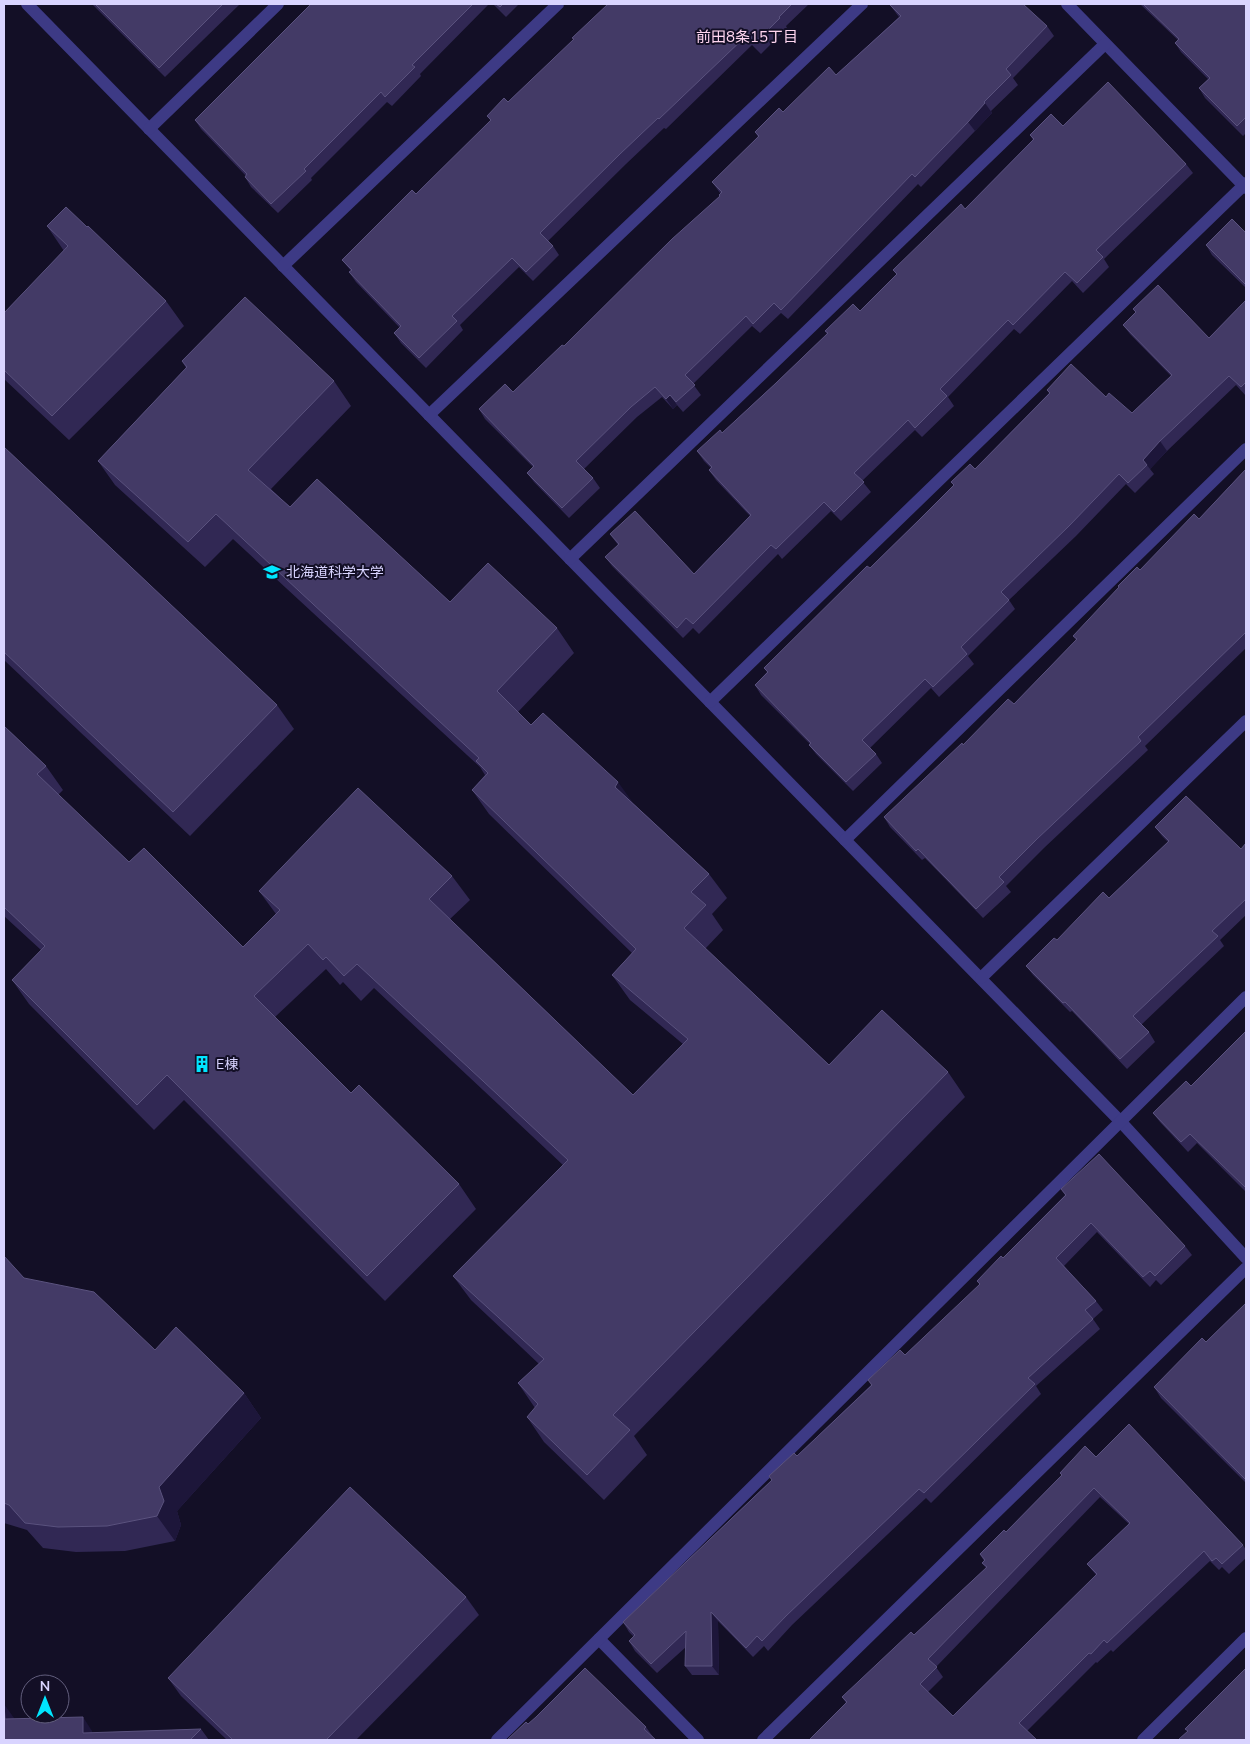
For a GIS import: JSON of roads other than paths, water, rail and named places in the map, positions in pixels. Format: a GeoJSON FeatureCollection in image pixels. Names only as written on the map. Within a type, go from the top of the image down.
{"type":"FeatureCollection","features":[{"type":"Feature","properties":{"kind":"street"},"geometry":{"type":"LineString","coordinates":[[27,4],[1121,1122],[1246,1258]]}},
{"type":"Feature","properties":{"kind":"street"},"geometry":{"type":"LineString","coordinates":[[149,129],[278,4]]}},
{"type":"Feature","properties":{"kind":"street"},"geometry":{"type":"LineString","coordinates":[[283,266],[558,4]]}},
{"type":"Feature","properties":{"kind":"street"},"geometry":{"type":"LineString","coordinates":[[429,415],[862,4]]}},
{"type":"Feature","properties":{"kind":"street"},"geometry":{"type":"LineString","coordinates":[[710,702],[1245,186],[1067,4]]}},
{"type":"Feature","properties":{"kind":"street"},"geometry":{"type":"LineString","coordinates":[[570,559],[1105,44]]}},
{"type":"Feature","properties":{"kind":"street"},"geometry":{"type":"LineString","coordinates":[[845,840],[1246,449]]}},
{"type":"Feature","properties":{"kind":"street"},"geometry":{"type":"LineString","coordinates":[[981,978],[1246,721]]}},
{"type":"Feature","properties":{"kind":"street"},"geometry":{"type":"LineString","coordinates":[[497,1740],[1246,998]]}},
{"type":"Feature","properties":{"kind":"street"},"geometry":{"type":"LineString","coordinates":[[763,1740],[1246,1268]]}},
{"type":"Feature","properties":{"kind":"street"},"geometry":{"type":"LineString","coordinates":[[1143,1740],[1246,1638]]}},
{"type":"Feature","properties":{"kind":"street"},"geometry":{"type":"LineString","coordinates":[[599,1639],[698,1740]]}},
{"type":"Feature","properties":{"kind":"place","name":"北海道科学大学"},"geometry":{"type":"Point","coordinates":[272,572]}},
{"type":"Feature","properties":{"kind":"place","name":"E棟"},"geometry":{"type":"Point","coordinates":[202,1064]}},
{"type":"Feature","properties":{"kind":"district","name":"前田8条15丁目"},"geometry":{"type":"Point","coordinates":[747,37]}}]}
